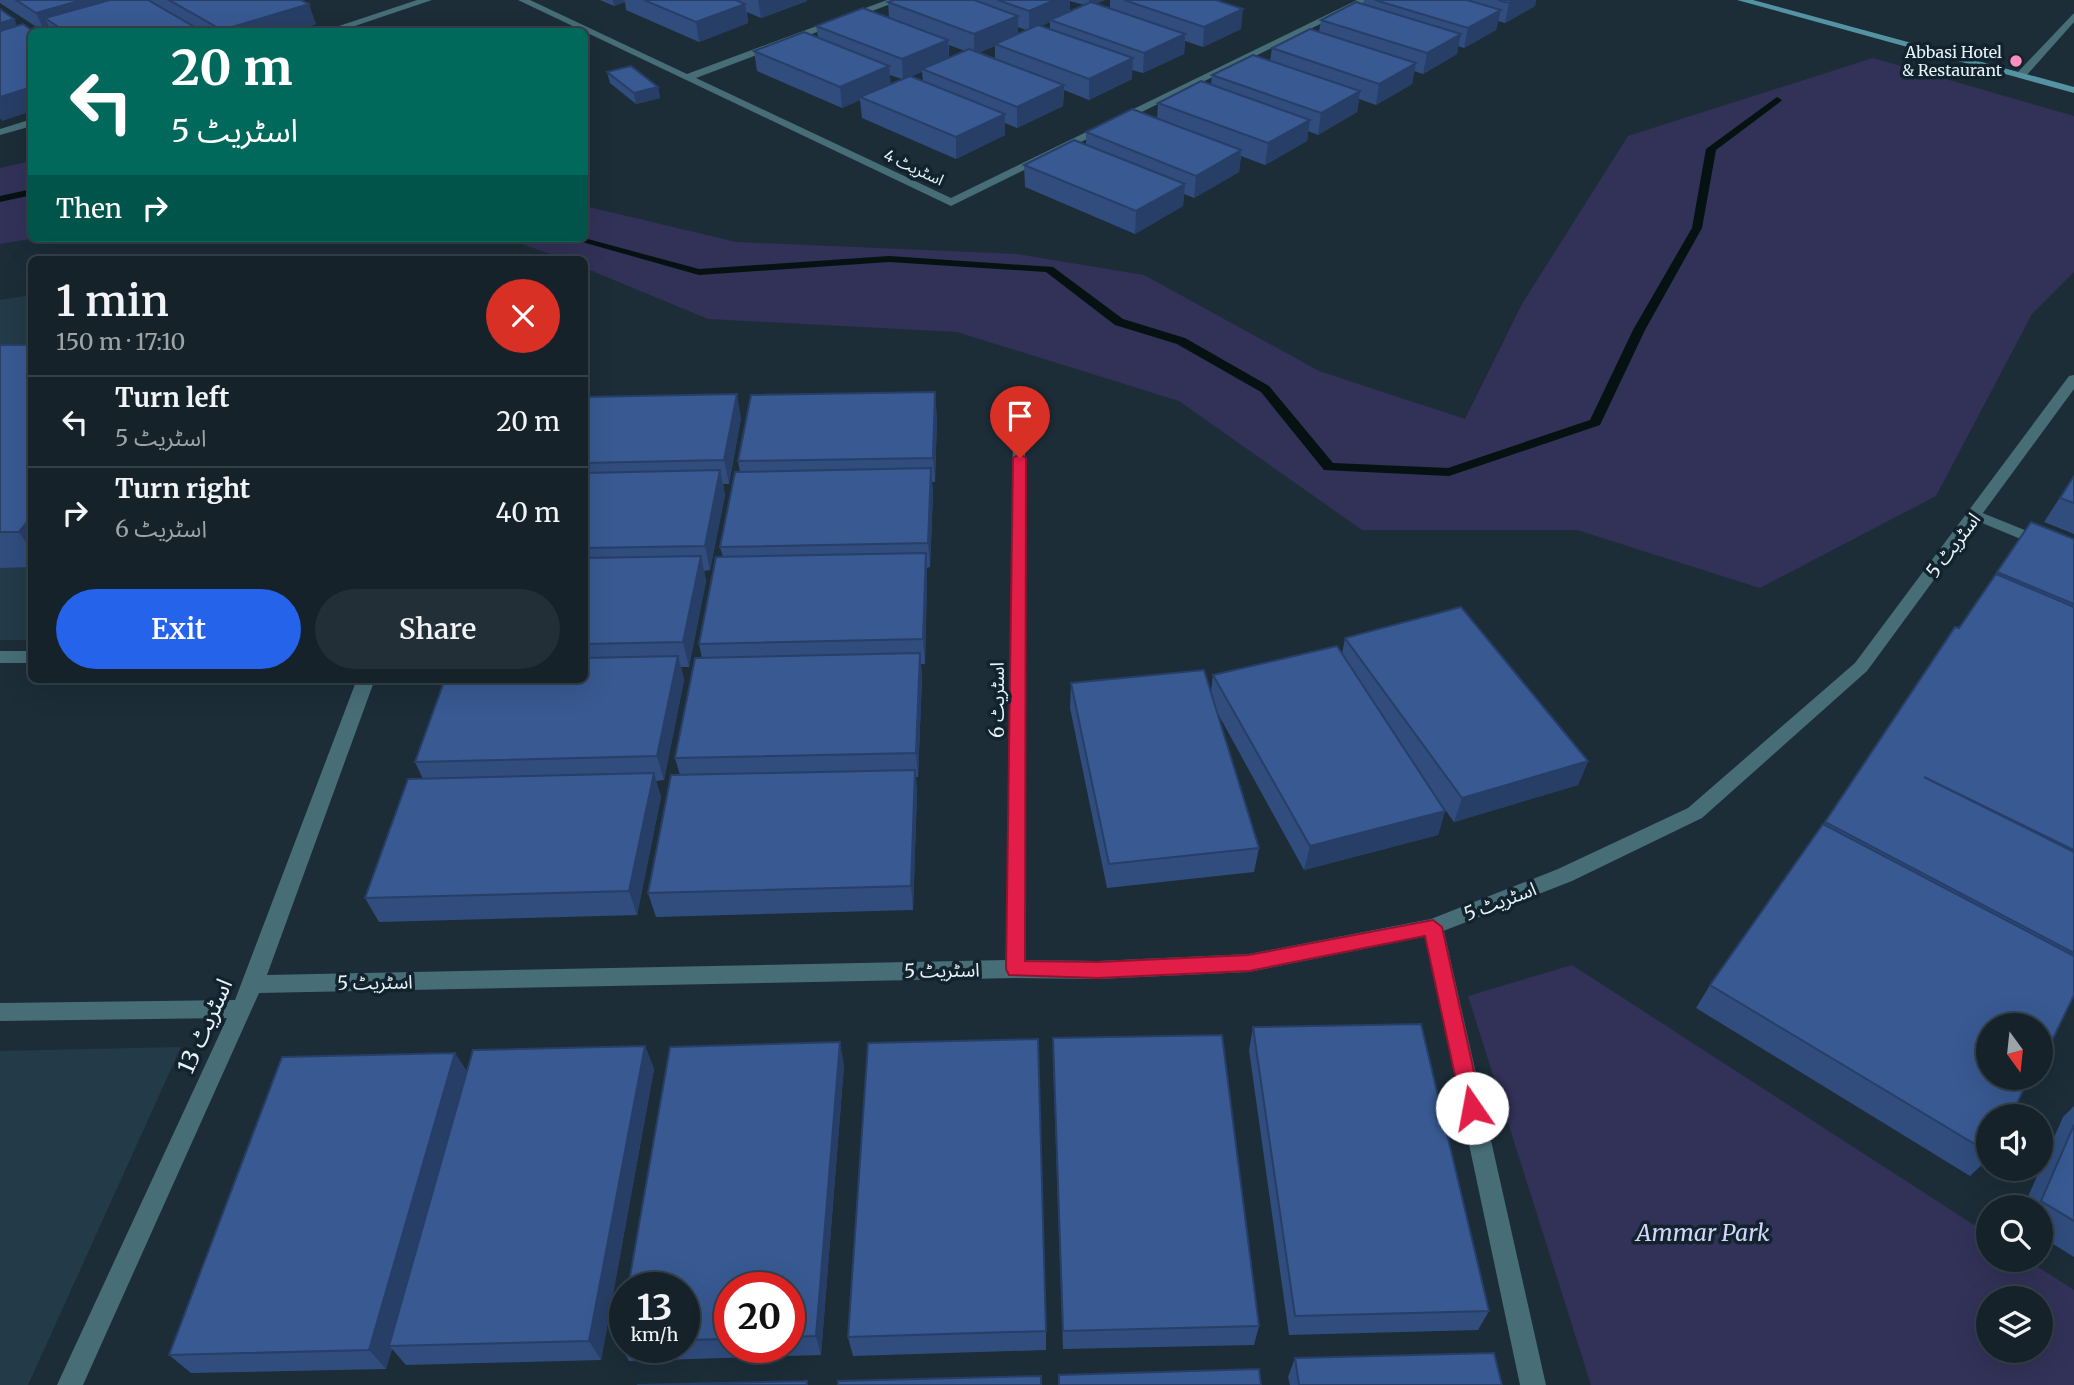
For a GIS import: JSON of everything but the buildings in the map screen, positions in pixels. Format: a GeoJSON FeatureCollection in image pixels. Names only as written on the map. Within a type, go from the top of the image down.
{"type":"FeatureCollection","features":[{"type":"Feature","properties":{"kind":"main road"},"geometry":{"type":"LineString","coordinates":[[1742,0],[2074,90]]}},
{"type":"Feature","properties":{"kind":"street"},"geometry":{"type":"LineString","coordinates":[[338,28],[427,0]]}},
{"type":"Feature","properties":{"kind":"street","name":"اسٹریٹ 4"},"geometry":{"type":"LineString","coordinates":[[523,0],[583,28]]}},
{"type":"Feature","properties":{"kind":"street"},"geometry":{"type":"LineString","coordinates":[[688,77],[896,0]]}},
{"type":"Feature","properties":{"kind":"street","name":"اسٹریٹ 4"},"geometry":{"type":"LineString","coordinates":[[588,30],[951,202],[1364,0]]}},
{"type":"Feature","properties":{"kind":"street"},"geometry":{"type":"LineString","coordinates":[[2021,75],[2074,16]]}},
{"type":"Feature","properties":{"kind":"street"},"geometry":{"type":"LineString","coordinates":[[0,132],[28,123]]}},
{"type":"Feature","properties":{"kind":"street","name":"اسٹریٹ 5"},"geometry":{"type":"LineString","coordinates":[[253,984],[1016,969],[1098,970],[1249,963],[1433,927],[1565,875],[1695,813],[1861,667],[2074,379]]}},
{"type":"Feature","properties":{"kind":"street","name":"اسٹریٹ 6"},"geometry":{"type":"LineString","coordinates":[[1016,969],[1020,432]]}},
{"type":"Feature","properties":{"kind":"street"},"geometry":{"type":"LineString","coordinates":[[1975,515],[2074,556]]}},
{"type":"Feature","properties":{"kind":"street"},"geometry":{"type":"LineString","coordinates":[[0,657],[28,657]]}},
{"type":"Feature","properties":{"kind":"street","name":"اسٹریٹ 13"},"geometry":{"type":"LineString","coordinates":[[70,1385],[253,984],[365,683]]}},
{"type":"Feature","properties":{"kind":"street"},"geometry":{"type":"LineString","coordinates":[[1433,927],[1533,1385]]}},
{"type":"Feature","properties":{"kind":"street"},"geometry":{"type":"LineString","coordinates":[[0,1012],[242,1009]]}},
{"type":"Feature","properties":{"kind":"shaded area"},"geometry":{"type":"Polygon","coordinates":[[[28,295],[28,640],[0,640],[0,300],[28,295]]]}},
{"type":"Feature","properties":{"kind":"shaded area"},"geometry":{"type":"Polygon","coordinates":[[[181,1047],[28,1385],[0,1385],[0,1051],[181,1047]]]}},
{"type":"Feature","properties":{"kind":"green space"},"geometry":{"type":"Polygon","coordinates":[[[1873,58],[2074,116],[2074,272],[2032,314],[1936,496],[1760,588],[1577,530],[1362,530],[1179,401],[957,332],[708,319],[588,269],[588,256],[556,256],[516,242],[588,242],[588,207],[736,242],[1017,254],[1144,275],[1319,371],[1465,419],[1522,304],[1628,136],[1873,58]]]}},
{"type":"Feature","properties":{"kind":"green space"},"geometry":{"type":"Polygon","coordinates":[[[28,162],[28,239],[0,244],[0,168],[28,162]]]}},
{"type":"Feature","properties":{"kind":"green space","name":"Ammar Park"},"geometry":{"type":"Polygon","coordinates":[[[1572,965],[1976,1226],[1976,1272],[2046,1272],[2074,1290],[2074,1385],[1591,1385],[1468,996],[1572,965]]]}},
{"type":"Feature","properties":{"kind":"waterway"},"geometry":{"type":"LineString","coordinates":[[588,242],[699,272],[889,259],[1049,269],[1119,322],[1181,341],[1265,389],[1329,467],[1449,472],[1595,422],[1639,330],[1697,228],[1711,149],[1777,100]]}},
{"type":"Feature","properties":{"kind":"waterway"},"geometry":{"type":"LineString","coordinates":[[0,199],[28,193]]}},
{"type":"Feature","properties":{"kind":"place","name":"Abbasi Hotel & Restaurant"},"geometry":{"type":"Point","coordinates":[2016,61]}},
{"type":"Feature","properties":{"kind":"route"},"geometry":{"type":"LineString","coordinates":[[1020,458],[1016,969],[1098,970],[1249,963],[1433,927],[1472,1108]]}}]}
